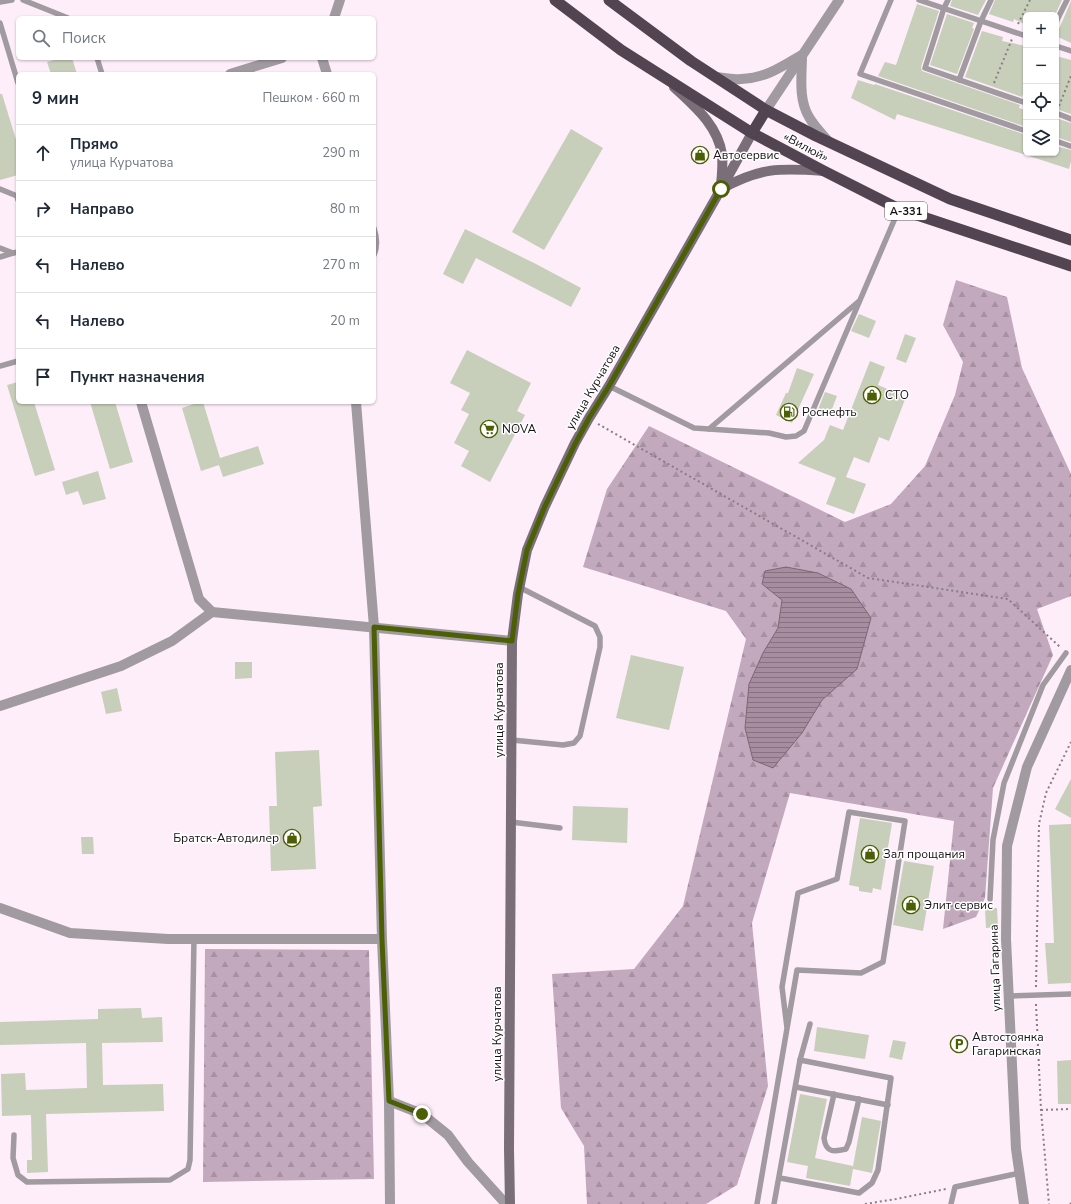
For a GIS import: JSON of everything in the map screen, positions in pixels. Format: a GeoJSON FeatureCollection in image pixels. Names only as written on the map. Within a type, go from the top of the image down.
{"type":"FeatureCollection","features":[{"type":"Feature","properties":{"kind":"highway","name":"«Вилюй»"},"geometry":{"type":"LineString","coordinates":[[555,0],[621,50],[664,78],[752,133],[824,171],[899,209],[1071,266]]}},
{"type":"Feature","properties":{"kind":"highway","name":"«Вилюй»"},"geometry":{"type":"LineString","coordinates":[[610,0],[691,61],[766,110],[829,142],[950,199],[1071,240]]}},
{"type":"Feature","properties":{"kind":"highway","name":"улица Курчатова"},"geometry":{"type":"LineString","coordinates":[[752,133],[766,110]]}},
{"type":"Feature","properties":{"kind":"main road"},"geometry":{"type":"LineString","coordinates":[[664,78],[704,116],[713,129],[722,154],[721,189]]}},
{"type":"Feature","properties":{"kind":"main road","name":"улица Курчатова"},"geometry":{"type":"LineString","coordinates":[[510,1204],[509,1141],[512,641],[519,587],[527,550],[545,506],[589,418],[609,386],[752,133]]}},
{"type":"Feature","properties":{"kind":"main road"},"geometry":{"type":"LineString","coordinates":[[721,189],[751,175],[779,169],[824,171]]}},
{"type":"Feature","properties":{"kind":"street"},"geometry":{"type":"LineString","coordinates":[[335,16],[340,0]]}},
{"type":"Feature","properties":{"kind":"street"},"geometry":{"type":"LineString","coordinates":[[766,110],[839,0]]}},
{"type":"Feature","properties":{"kind":"street"},"geometry":{"type":"LineString","coordinates":[[714,77],[740,80],[757,78],[772,72],[802,55]]}},
{"type":"Feature","properties":{"kind":"street"},"geometry":{"type":"LineString","coordinates":[[802,55],[802,96],[804,108],[809,118],[829,142]]}},
{"type":"Feature","properties":{"kind":"street"},"geometry":{"type":"LineString","coordinates":[[236,72],[276,60]]}},
{"type":"Feature","properties":{"kind":"street"},"geometry":{"type":"LineString","coordinates":[[323,60],[326,72]]}},
{"type":"Feature","properties":{"kind":"street"},"geometry":{"type":"LineString","coordinates":[[142,404],[199,599],[212,612],[512,641]]}},
{"type":"Feature","properties":{"kind":"street"},"geometry":{"type":"LineString","coordinates":[[356,404],[374,627],[382,939],[389,1101],[390,1204]]}},
{"type":"Feature","properties":{"kind":"street"},"geometry":{"type":"LineString","coordinates":[[0,706],[121,666],[172,642],[212,612]]}},
{"type":"Feature","properties":{"kind":"street","name":"улица Гагарина"},"geometry":{"type":"LineString","coordinates":[[1024,1204],[1016,1149],[1006,939],[1007,846],[1027,767],[1071,670]]}},
{"type":"Feature","properties":{"kind":"street"},"geometry":{"type":"LineString","coordinates":[[0,908],[70,933],[168,939],[382,939]]}},
{"type":"Feature","properties":{"kind":"street"},"geometry":{"type":"LineString","coordinates":[[389,1101],[422,1114],[448,1135],[468,1162],[506,1204]]}},
{"type":"Feature","properties":{"kind":"lane"},"geometry":{"type":"LineString","coordinates":[[0,2],[12,0]]}},
{"type":"Feature","properties":{"kind":"lane"},"geometry":{"type":"LineString","coordinates":[[23,0],[63,16]]}},
{"type":"Feature","properties":{"kind":"lane"},"geometry":{"type":"LineString","coordinates":[[891,0],[860,74],[1023,130]]}},
{"type":"Feature","properties":{"kind":"lane"},"geometry":{"type":"LineString","coordinates":[[919,0],[1023,35]]}},
{"type":"Feature","properties":{"kind":"lane"},"geometry":{"type":"LineString","coordinates":[[948,0],[944,8],[925,68],[991,91],[1023,100]]}},
{"type":"Feature","properties":{"kind":"lane"},"geometry":{"type":"LineString","coordinates":[[960,80],[981,21],[991,0]]}},
{"type":"Feature","properties":{"kind":"lane"},"geometry":{"type":"LineString","coordinates":[[1059,16],[1067,0]]}},
{"type":"Feature","properties":{"kind":"lane"},"geometry":{"type":"LineString","coordinates":[[0,23],[16,76]]}},
{"type":"Feature","properties":{"kind":"lane"},"geometry":{"type":"LineString","coordinates":[[1059,47],[1071,52]]}},
{"type":"Feature","properties":{"kind":"lane"},"geometry":{"type":"LineString","coordinates":[[98,60],[101,72]]}},
{"type":"Feature","properties":{"kind":"lane"},"geometry":{"type":"LineString","coordinates":[[1059,114],[1071,118]]}},
{"type":"Feature","properties":{"kind":"lane"},"geometry":{"type":"LineString","coordinates":[[1059,142],[1070,146]]}},
{"type":"Feature","properties":{"kind":"lane"},"geometry":{"type":"LineString","coordinates":[[0,189],[16,196]]}},
{"type":"Feature","properties":{"kind":"lane"},"geometry":{"type":"LineString","coordinates":[[609,386],[694,428],[769,433],[786,437],[796,436],[804,431],[899,209]]}},
{"type":"Feature","properties":{"kind":"lane"},"geometry":{"type":"LineString","coordinates":[[0,248],[16,252]]}},
{"type":"Feature","properties":{"kind":"lane"},"geometry":{"type":"LineString","coordinates":[[0,257],[16,252]]}},
{"type":"Feature","properties":{"kind":"lane"},"geometry":{"type":"LineString","coordinates":[[709,429],[860,301]]}},
{"type":"Feature","properties":{"kind":"lane"},"geometry":{"type":"LineString","coordinates":[[0,366],[16,362]]}},
{"type":"Feature","properties":{"kind":"lane"},"geometry":{"type":"LineString","coordinates":[[512,740],[563,745],[574,743],[580,736],[600,647],[600,637],[595,626],[519,587]]}},
{"type":"Feature","properties":{"kind":"lane"},"geometry":{"type":"LineString","coordinates":[[990,899],[993,840],[1004,783],[1043,685],[1066,653]]}},
{"type":"Feature","properties":{"kind":"lane"},"geometry":{"type":"LineString","coordinates":[[757,1204],[797,970],[861,973],[883,962],[905,821],[849,812],[837,879],[798,893],[782,987],[787,1028]]}},
{"type":"Feature","properties":{"kind":"lane"},"geometry":{"type":"LineString","coordinates":[[511,822],[560,828]]}},
{"type":"Feature","properties":{"kind":"lane"},"geometry":{"type":"LineString","coordinates":[[14,1135],[13,1158],[18,1175],[26,1182],[170,1180],[188,1169],[190,1160],[194,939]]}},
{"type":"Feature","properties":{"kind":"lane"},"geometry":{"type":"LineString","coordinates":[[1009,996],[1071,994]]}},
{"type":"Feature","properties":{"kind":"lane"},"geometry":{"type":"LineString","coordinates":[[774,1204],[780,1178],[800,1060],[810,1024]]}},
{"type":"Feature","properties":{"kind":"lane"},"geometry":{"type":"LineString","coordinates":[[780,1178],[859,1193],[872,1183],[878,1170],[892,1078],[800,1060]]}},
{"type":"Feature","properties":{"kind":"lane"},"geometry":{"type":"LineString","coordinates":[[796,1086],[888,1105]]}},
{"type":"Feature","properties":{"kind":"lane"},"geometry":{"type":"LineString","coordinates":[[834,1094],[824,1138],[828,1149],[833,1151],[846,1149],[850,1142],[859,1099]]}},
{"type":"Feature","properties":{"kind":"lane"},"geometry":{"type":"LineString","coordinates":[[951,1204],[955,1187],[1020,1173]]}},
{"type":"Feature","properties":{"kind":"path"},"geometry":{"type":"LineString","coordinates":[[991,91],[1014,32],[1030,0]]}},
{"type":"Feature","properties":{"kind":"path"},"geometry":{"type":"LineString","coordinates":[[1059,105],[1071,76]]}},
{"type":"Feature","properties":{"kind":"path"},"geometry":{"type":"LineString","coordinates":[[589,418],[868,578],[1008,599],[1066,653]]}},
{"type":"Feature","properties":{"kind":"path"},"geometry":{"type":"LineString","coordinates":[[1049,1204],[1041,1110],[1036,995],[1039,824],[1046,793],[1071,742]]}},
{"type":"Feature","properties":{"kind":"path"},"geometry":{"type":"LineString","coordinates":[[1041,1110],[1071,1109]]}},
{"type":"Feature","properties":{"kind":"path"},"geometry":{"type":"LineString","coordinates":[[865,1204],[955,1187]]}},
{"type":"Feature","properties":{"kind":"green space"},"geometry":{"type":"Polygon","coordinates":[[[956,280],[1007,297],[1022,368],[1071,474],[1071,596],[1037,609],[1053,655],[993,788],[985,898],[976,917],[943,929],[954,821],[790,793],[752,923],[768,1086],[737,1185],[706,1204],[587,1204],[584,1146],[561,1108],[552,974],[634,969],[683,906],[746,639],[726,611],[583,567],[607,489],[649,426],[845,522],[891,504],[925,466],[955,395],[963,362],[943,325],[956,280]]]}},
{"type":"Feature","properties":{"kind":"green space"},"geometry":{"type":"Polygon","coordinates":[[[205,949],[369,950],[374,1179],[203,1182],[205,949]]]}},
{"type":"Feature","properties":{"kind":"shaded area"},"geometry":{"type":"Polygon","coordinates":[[[786,567],[818,573],[851,589],[871,618],[857,669],[822,700],[802,733],[773,768],[753,760],[745,728],[749,684],[763,653],[778,628],[782,600],[762,584],[765,571],[786,567]]]}},
{"type":"Feature","properties":{"kind":"building"},"geometry":{"type":"Polygon","coordinates":[[[952,0],[986,0],[978,15],[950,6],[952,0]]]}},
{"type":"Feature","properties":{"kind":"building"},"geometry":{"type":"Polygon","coordinates":[[[995,0],[1062,0],[1056,12],[1023,12],[1023,24],[1014,19],[1013,22],[989,14],[995,0]]]}},
{"type":"Feature","properties":{"kind":"building"},"geometry":{"type":"Polygon","coordinates":[[[1071,1],[1071,43],[1059,37],[1059,29],[1071,1]]]}},
{"type":"Feature","properties":{"kind":"building"},"geometry":{"type":"Polygon","coordinates":[[[917,4],[939,11],[921,67],[922,71],[1020,105],[1019,108],[1023,109],[1023,126],[878,76],[885,62],[896,65],[917,4]]]}},
{"type":"Feature","properties":{"kind":"building"},"geometry":{"type":"Polygon","coordinates":[[[947,14],[974,23],[972,28],[974,29],[957,74],[930,65],[947,14]]]}},
{"type":"Feature","properties":{"kind":"building"},"geometry":{"type":"Polygon","coordinates":[[[982,31],[1003,37],[1002,41],[1023,45],[1022,97],[965,77],[982,31]]]}},
{"type":"Feature","properties":{"kind":"building"},"geometry":{"type":"Polygon","coordinates":[[[1059,57],[1071,60],[1071,114],[1059,110],[1059,57]]]}},
{"type":"Feature","properties":{"kind":"building"},"geometry":{"type":"Polygon","coordinates":[[[54,60],[73,60],[76,72],[50,72],[47,62],[54,60]]]}},
{"type":"Feature","properties":{"kind":"building"},"geometry":{"type":"Polygon","coordinates":[[[858,80],[874,85],[875,84],[1023,134],[1023,154],[897,114],[895,120],[851,98],[858,80]]]}},
{"type":"Feature","properties":{"kind":"building"},"geometry":{"type":"Polygon","coordinates":[[[0,94],[2,94],[16,140],[16,176],[0,180],[0,94]]]}},
{"type":"Feature","properties":{"kind":"building"},"geometry":{"type":"Polygon","coordinates":[[[1059,119],[1071,123],[1071,142],[1059,138],[1059,119]]]}},
{"type":"Feature","properties":{"kind":"building"},"geometry":{"type":"Polygon","coordinates":[[[571,129],[603,148],[544,250],[512,232],[571,129]]]}},
{"type":"Feature","properties":{"kind":"building"},"geometry":{"type":"Polygon","coordinates":[[[1059,147],[1071,150],[1069,169],[1029,156],[1059,156],[1059,147]]]}},
{"type":"Feature","properties":{"kind":"building"},"geometry":{"type":"Polygon","coordinates":[[[465,229],[581,288],[571,307],[476,258],[463,284],[443,274],[465,229]]]}},
{"type":"Feature","properties":{"kind":"building"},"geometry":{"type":"Polygon","coordinates":[[[859,314],[876,321],[869,338],[851,331],[859,314]]]}},
{"type":"Feature","properties":{"kind":"building"},"geometry":{"type":"Polygon","coordinates":[[[905,334],[916,338],[906,363],[896,359],[905,334]]]}},
{"type":"Feature","properties":{"kind":"building","name":"NOVA"},"geometry":{"type":"Polygon","coordinates":[[[467,350],[531,383],[517,411],[525,415],[490,482],[461,466],[469,451],[454,443],[469,414],[461,410],[470,393],[450,383],[467,350]]]}},
{"type":"Feature","properties":{"kind":"building"},"geometry":{"type":"Polygon","coordinates":[[[870,361],[885,367],[878,385],[906,397],[889,441],[879,437],[869,463],[854,457],[846,477],[866,484],[854,514],[826,504],[836,478],[798,463],[824,440],[830,425],[843,430],[870,361]]]}},
{"type":"Feature","properties":{"kind":"building"},"geometry":{"type":"Polygon","coordinates":[[[797,368],[814,374],[792,423],[776,415],[786,393],[788,393],[797,368]]]}},
{"type":"Feature","properties":{"kind":"building"},"geometry":{"type":"Polygon","coordinates":[[[16,383],[16,404],[35,404],[55,470],[35,476],[7,385],[16,383]]]}},
{"type":"Feature","properties":{"kind":"building"},"geometry":{"type":"Polygon","coordinates":[[[825,392],[837,396],[829,417],[817,412],[825,392]]]}},
{"type":"Feature","properties":{"kind":"building"},"geometry":{"type":"Polygon","coordinates":[[[91,404],[116,404],[133,462],[110,469],[91,404]]]}},
{"type":"Feature","properties":{"kind":"building"},"geometry":{"type":"Polygon","coordinates":[[[194,404],[204,404],[220,458],[258,446],[264,464],[223,477],[219,465],[201,471],[182,408],[194,404]]]}},
{"type":"Feature","properties":{"kind":"building"},"geometry":{"type":"Polygon","coordinates":[[[98,471],[106,499],[83,505],[78,491],[66,495],[62,482],[98,471]]]}},
{"type":"Feature","properties":{"kind":"building"},"geometry":{"type":"Polygon","coordinates":[[[631,655],[684,667],[669,730],[616,718],[631,655]]]}},
{"type":"Feature","properties":{"kind":"building"},"geometry":{"type":"Polygon","coordinates":[[[235,662],[252,662],[252,678],[235,679],[235,662]]]}},
{"type":"Feature","properties":{"kind":"building"},"geometry":{"type":"Polygon","coordinates":[[[117,688],[122,711],[106,714],[101,692],[117,688]]]}},
{"type":"Feature","properties":{"kind":"building","name":"Братск-Автодилер"},"geometry":{"type":"Polygon","coordinates":[[[319,750],[322,806],[313,807],[316,869],[271,871],[269,806],[277,806],[275,752],[319,750]]]}},
{"type":"Feature","properties":{"kind":"building"},"geometry":{"type":"Polygon","coordinates":[[[1071,779],[1071,818],[1055,809],[1071,779]]]}},
{"type":"Feature","properties":{"kind":"building"},"geometry":{"type":"Polygon","coordinates":[[[573,806],[628,808],[627,843],[572,840],[573,806]]]}},
{"type":"Feature","properties":{"kind":"building","name":"Зал прощания"},"geometry":{"type":"Polygon","coordinates":[[[860,818],[892,823],[881,890],[873,888],[872,893],[859,891],[859,887],[849,885],[860,818]]]}},
{"type":"Feature","properties":{"kind":"building"},"geometry":{"type":"Polygon","coordinates":[[[1071,824],[1071,983],[1048,984],[1045,943],[1054,943],[1049,825],[1071,824]]]}},
{"type":"Feature","properties":{"kind":"building"},"geometry":{"type":"Polygon","coordinates":[[[81,837],[93,837],[94,854],[82,854],[81,837]]]}},
{"type":"Feature","properties":{"kind":"building","name":"Элит сервис"},"geometry":{"type":"Polygon","coordinates":[[[904,861],[934,866],[923,931],[893,925],[904,861]]]}},
{"type":"Feature","properties":{"kind":"building"},"geometry":{"type":"Polygon","coordinates":[[[997,908],[998,927],[986,928],[985,909],[997,908]]]}},
{"type":"Feature","properties":{"kind":"building"},"geometry":{"type":"Polygon","coordinates":[[[141,1008],[142,1018],[162,1017],[163,1042],[102,1043],[103,1085],[163,1084],[164,1111],[46,1114],[48,1172],[27,1173],[27,1160],[32,1160],[31,1115],[2,1116],[1,1074],[25,1073],[26,1090],[87,1088],[86,1043],[0,1045],[0,1022],[98,1019],[98,1009],[141,1008]]]}},
{"type":"Feature","properties":{"kind":"building"},"geometry":{"type":"Polygon","coordinates":[[[817,1027],[869,1035],[865,1059],[814,1051],[817,1027]]]}},
{"type":"Feature","properties":{"kind":"building"},"geometry":{"type":"Polygon","coordinates":[[[893,1040],[906,1042],[902,1060],[889,1057],[893,1040]]]}},
{"type":"Feature","properties":{"kind":"building"},"geometry":{"type":"Polygon","coordinates":[[[1071,1060],[1071,1104],[1058,1104],[1057,1061],[1071,1060]]]}},
{"type":"Feature","properties":{"kind":"building"},"geometry":{"type":"Polygon","coordinates":[[[800,1094],[827,1099],[815,1158],[853,1166],[862,1117],[881,1121],[872,1173],[853,1169],[850,1186],[806,1178],[808,1166],[787,1162],[800,1094]]]}},
{"type":"Feature","properties":{"kind":"place","name":"Автосервис"},"geometry":{"type":"Point","coordinates":[700,155]}},
{"type":"Feature","properties":{"kind":"place","name":"СТО"},"geometry":{"type":"Point","coordinates":[872,395]}},
{"type":"Feature","properties":{"kind":"place","name":"Роснефть"},"geometry":{"type":"Point","coordinates":[789,412]}},
{"type":"Feature","properties":{"kind":"place","name":"NOVA"},"geometry":{"type":"Point","coordinates":[489,429]}},
{"type":"Feature","properties":{"kind":"place","name":"Братск-Автодилер"},"geometry":{"type":"Point","coordinates":[292,838]}},
{"type":"Feature","properties":{"kind":"place","name":"Зал прощания"},"geometry":{"type":"Point","coordinates":[870,854]}},
{"type":"Feature","properties":{"kind":"place","name":"Элит сервис"},"geometry":{"type":"Point","coordinates":[911,905]}},
{"type":"Feature","properties":{"kind":"place","name":"Автостоянка Гагаринская"},"geometry":{"type":"Point","coordinates":[959,1044]}},
{"type":"Feature","properties":{"kind":"route"},"geometry":{"type":"LineString","coordinates":[[422,1114],[389,1101],[382,939],[374,627],[512,641],[518,594],[527,550],[545,506],[589,418],[609,386],[721,189]]}}]}
